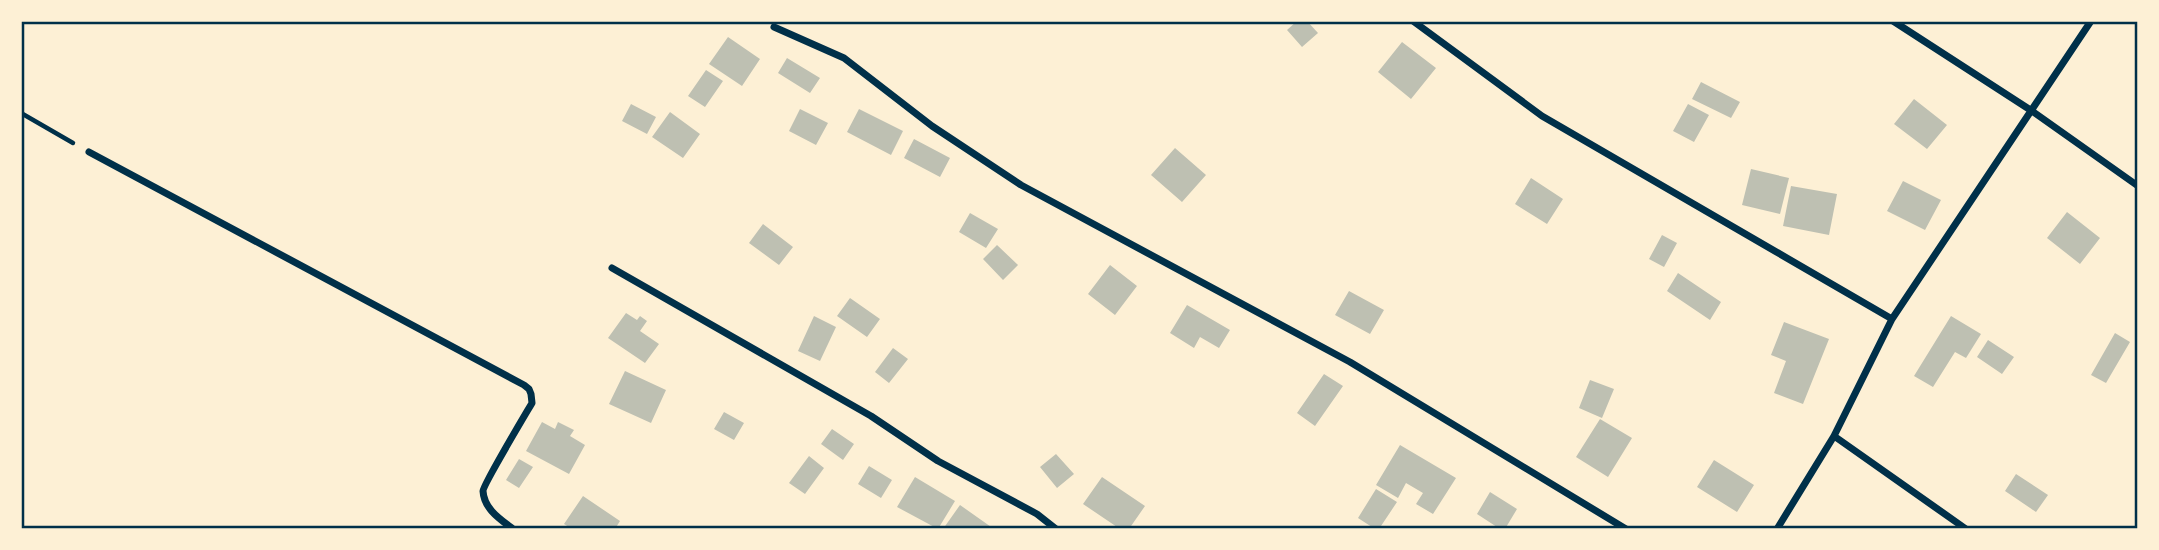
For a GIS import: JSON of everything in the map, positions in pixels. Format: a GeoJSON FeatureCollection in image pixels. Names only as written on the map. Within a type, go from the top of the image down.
{"type":"FeatureCollection","features":[{"type":"Feature","properties":{"kind":"street"},"geometry":{"type":"LineString","coordinates":[[1413,21],[1542,116],[1892,319]]}},
{"type":"Feature","properties":{"kind":"street"},"geometry":{"type":"LineString","coordinates":[[1893,21],[2032,111],[2138,186]]}},
{"type":"Feature","properties":{"kind":"street"},"geometry":{"type":"LineString","coordinates":[[1777,529],[1834,436],[1892,319],[2091,21]]}},
{"type":"Feature","properties":{"kind":"street"},"geometry":{"type":"LineString","coordinates":[[774,27],[844,58],[932,126],[1021,185],[1350,362],[1626,529]]}},
{"type":"Feature","properties":{"kind":"street"},"geometry":{"type":"LineString","coordinates":[[89,152],[529,389],[532,403],[484,484],[485,497],[495,516],[513,529]]}},
{"type":"Feature","properties":{"kind":"street"},"geometry":{"type":"LineString","coordinates":[[612,268],[871,416],[937,461],[1037,514],[1056,529]]}},
{"type":"Feature","properties":{"kind":"street"},"geometry":{"type":"LineString","coordinates":[[1834,436],[1966,529]]}},
{"type":"Feature","properties":{"kind":"path"},"geometry":{"type":"LineString","coordinates":[[21,113],[89,152]]}},
{"type":"Feature","properties":{"kind":"building"},"geometry":{"type":"Polygon","coordinates":[[[1297,21],[1307,21],[1318,33],[1302,47],[1287,30],[1297,21]]]}},
{"type":"Feature","properties":{"kind":"building"},"geometry":{"type":"Polygon","coordinates":[[[728,37],[760,59],[742,86],[709,64],[728,37]]]}},
{"type":"Feature","properties":{"kind":"building"},"geometry":{"type":"Polygon","coordinates":[[[1402,42],[1436,68],[1411,99],[1378,72],[1402,42]]]}},
{"type":"Feature","properties":{"kind":"building"},"geometry":{"type":"Polygon","coordinates":[[[787,58],[820,78],[810,93],[778,73],[787,58]]]}},
{"type":"Feature","properties":{"kind":"building"},"geometry":{"type":"Polygon","coordinates":[[[706,70],[723,81],[705,107],[688,96],[706,70]]]}},
{"type":"Feature","properties":{"kind":"building"},"geometry":{"type":"Polygon","coordinates":[[[1701,82],[1740,102],[1731,118],[1692,99],[1701,82]]]}},
{"type":"Feature","properties":{"kind":"building"},"geometry":{"type":"Polygon","coordinates":[[[1914,99],[1947,125],[1927,149],[1894,124],[1914,99]]]}},
{"type":"Feature","properties":{"kind":"building"},"geometry":{"type":"Polygon","coordinates":[[[631,104],[656,117],[647,134],[622,121],[631,104]]]}},
{"type":"Feature","properties":{"kind":"building"},"geometry":{"type":"Polygon","coordinates":[[[1688,104],[1709,115],[1694,142],[1673,131],[1688,104]]]}},
{"type":"Feature","properties":{"kind":"building"},"geometry":{"type":"Polygon","coordinates":[[[800,109],[828,123],[816,145],[789,131],[800,109]]]}},
{"type":"Feature","properties":{"kind":"building"},"geometry":{"type":"Polygon","coordinates":[[[859,109],[903,131],[891,155],[847,132],[859,109]]]}},
{"type":"Feature","properties":{"kind":"building"},"geometry":{"type":"Polygon","coordinates":[[[670,112],[700,134],[683,158],[652,137],[670,112]]]}},
{"type":"Feature","properties":{"kind":"building"},"geometry":{"type":"Polygon","coordinates":[[[914,139],[950,158],[940,177],[904,158],[914,139]]]}},
{"type":"Feature","properties":{"kind":"building"},"geometry":{"type":"Polygon","coordinates":[[[1175,148],[1206,175],[1182,202],[1151,175],[1175,148]]]}},
{"type":"Feature","properties":{"kind":"building"},"geometry":{"type":"Polygon","coordinates":[[[1751,169],[1789,178],[1780,214],[1742,205],[1751,169]]]}},
{"type":"Feature","properties":{"kind":"building"},"geometry":{"type":"Polygon","coordinates":[[[1531,178],[1563,199],[1547,224],[1515,204],[1531,178]]]}},
{"type":"Feature","properties":{"kind":"building"},"geometry":{"type":"Polygon","coordinates":[[[1903,181],[1941,200],[1925,230],[1887,211],[1903,181]]]}},
{"type":"Feature","properties":{"kind":"building"},"geometry":{"type":"Polygon","coordinates":[[[1791,186],[1837,194],[1829,235],[1783,226],[1791,186]]]}},
{"type":"Feature","properties":{"kind":"building"},"geometry":{"type":"Polygon","coordinates":[[[2067,212],[2100,238],[2080,264],[2047,238],[2067,212]]]}},
{"type":"Feature","properties":{"kind":"building"},"geometry":{"type":"Polygon","coordinates":[[[970,213],[998,229],[986,248],[959,232],[970,213]]]}},
{"type":"Feature","properties":{"kind":"building"},"geometry":{"type":"Polygon","coordinates":[[[763,224],[793,247],[779,265],[749,243],[763,224]]]}},
{"type":"Feature","properties":{"kind":"building"},"geometry":{"type":"Polygon","coordinates":[[[1662,235],[1677,243],[1664,267],[1649,259],[1662,235]]]}},
{"type":"Feature","properties":{"kind":"building"},"geometry":{"type":"Polygon","coordinates":[[[997,245],[1018,265],[1003,280],[983,259],[997,245]]]}},
{"type":"Feature","properties":{"kind":"building"},"geometry":{"type":"Polygon","coordinates":[[[1110,265],[1137,286],[1115,315],[1088,294],[1110,265]]]}},
{"type":"Feature","properties":{"kind":"building"},"geometry":{"type":"Polygon","coordinates":[[[1678,273],[1721,302],[1710,320],[1667,291],[1678,273]]]}},
{"type":"Feature","properties":{"kind":"building"},"geometry":{"type":"Polygon","coordinates":[[[1349,291],[1384,310],[1370,334],[1335,315],[1349,291]]]}},
{"type":"Feature","properties":{"kind":"building"},"geometry":{"type":"Polygon","coordinates":[[[850,298],[880,319],[867,337],[837,316],[850,298]]]}},
{"type":"Feature","properties":{"kind":"building"},"geometry":{"type":"Polygon","coordinates":[[[1187,305],[1230,330],[1219,348],[1200,337],[1194,348],[1170,333],[1187,305]]]}},
{"type":"Feature","properties":{"kind":"building"},"geometry":{"type":"Polygon","coordinates":[[[626,313],[637,320],[640,316],[647,321],[640,331],[659,344],[645,363],[608,338],[626,313]]]}},
{"type":"Feature","properties":{"kind":"building"},"geometry":{"type":"Polygon","coordinates":[[[814,316],[836,327],[820,361],[798,351],[814,316]]]}},
{"type":"Feature","properties":{"kind":"building"},"geometry":{"type":"Polygon","coordinates":[[[1951,316],[1981,334],[1966,358],[1955,352],[1933,387],[1914,376],[1951,316]]]}},
{"type":"Feature","properties":{"kind":"building"},"geometry":{"type":"Polygon","coordinates":[[[1784,322],[1829,339],[1803,404],[1774,393],[1786,361],[1771,355],[1784,322]]]}},
{"type":"Feature","properties":{"kind":"building"},"geometry":{"type":"Polygon","coordinates":[[[2115,333],[2130,342],[2106,383],[2091,375],[2115,333]]]}},
{"type":"Feature","properties":{"kind":"building"},"geometry":{"type":"Polygon","coordinates":[[[1988,340],[2014,357],[2002,374],[1977,357],[1988,340]]]}},
{"type":"Feature","properties":{"kind":"building"},"geometry":{"type":"Polygon","coordinates":[[[893,348],[908,359],[889,383],[875,372],[893,348]]]}},
{"type":"Feature","properties":{"kind":"building"},"geometry":{"type":"Polygon","coordinates":[[[625,371],[666,390],[651,423],[609,404],[625,371]]]}},
{"type":"Feature","properties":{"kind":"building"},"geometry":{"type":"Polygon","coordinates":[[[1324,374],[1343,386],[1315,426],[1297,413],[1324,374]]]}},
{"type":"Feature","properties":{"kind":"building"},"geometry":{"type":"Polygon","coordinates":[[[1590,380],[1614,389],[1602,418],[1579,408],[1590,380]]]}},
{"type":"Feature","properties":{"kind":"building"},"geometry":{"type":"Polygon","coordinates":[[[724,412],[744,423],[734,440],[714,429],[724,412]]]}},
{"type":"Feature","properties":{"kind":"building"},"geometry":{"type":"Polygon","coordinates":[[[1600,419],[1632,438],[1608,477],[1576,457],[1600,419]]]}},
{"type":"Feature","properties":{"kind":"building"},"geometry":{"type":"Polygon","coordinates":[[[542,422],[555,429],[558,422],[574,430],[570,436],[585,445],[569,474],[526,451],[542,422]]]}},
{"type":"Feature","properties":{"kind":"building"},"geometry":{"type":"Polygon","coordinates":[[[832,429],[854,444],[843,460],[821,444],[832,429]]]}},
{"type":"Feature","properties":{"kind":"building"},"geometry":{"type":"Polygon","coordinates":[[[1400,445],[1456,478],[1433,514],[1416,504],[1423,493],[1406,483],[1398,498],[1376,485],[1400,445]]]}},
{"type":"Feature","properties":{"kind":"building"},"geometry":{"type":"Polygon","coordinates":[[[1056,454],[1074,474],[1057,488],[1040,467],[1056,454]]]}},
{"type":"Feature","properties":{"kind":"building"},"geometry":{"type":"Polygon","coordinates":[[[809,456],[824,468],[805,494],[789,483],[809,456]]]}},
{"type":"Feature","properties":{"kind":"building"},"geometry":{"type":"Polygon","coordinates":[[[519,459],[533,467],[519,488],[506,480],[519,459]]]}},
{"type":"Feature","properties":{"kind":"building"},"geometry":{"type":"Polygon","coordinates":[[[1714,460],[1754,485],[1737,512],[1697,487],[1714,460]]]}},
{"type":"Feature","properties":{"kind":"building"},"geometry":{"type":"Polygon","coordinates":[[[869,466],[892,480],[881,498],[858,484],[869,466]]]}},
{"type":"Feature","properties":{"kind":"building"},"geometry":{"type":"Polygon","coordinates":[[[2016,474],[2048,495],[2036,512],[2005,491],[2016,474]]]}},
{"type":"Feature","properties":{"kind":"building"},"geometry":{"type":"Polygon","coordinates":[[[915,477],[955,501],[938,529],[897,507],[915,477]]]}},
{"type":"Feature","properties":{"kind":"building"},"geometry":{"type":"Polygon","coordinates":[[[1102,477],[1145,506],[1129,529],[1120,529],[1083,504],[1102,477]]]}},
{"type":"Feature","properties":{"kind":"building"},"geometry":{"type":"Polygon","coordinates":[[[1376,489],[1397,502],[1379,529],[1358,518],[1376,489]]]}},
{"type":"Feature","properties":{"kind":"building"},"geometry":{"type":"Polygon","coordinates":[[[1490,492],[1517,509],[1505,529],[1500,529],[1477,514],[1490,492]]]}},
{"type":"Feature","properties":{"kind":"building"},"geometry":{"type":"Polygon","coordinates":[[[583,496],[620,521],[615,529],[572,529],[564,524],[583,496]]]}},
{"type":"Feature","properties":{"kind":"building"},"geometry":{"type":"Polygon","coordinates":[[[960,505],[994,529],[943,529],[960,505]]]}}]}
